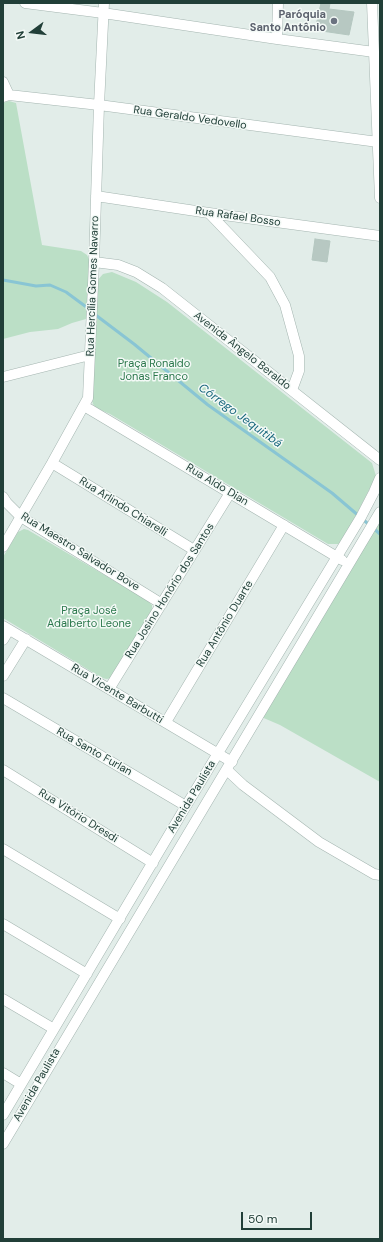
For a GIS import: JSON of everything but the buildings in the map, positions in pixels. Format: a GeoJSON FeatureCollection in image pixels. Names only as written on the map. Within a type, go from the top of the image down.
{"type":"FeatureCollection","features":[{"type":"Feature","properties":{"kind":"street"},"geometry":{"type":"LineString","coordinates":[[25,3],[103,8],[277,39],[374,52]]}},
{"type":"Feature","properties":{"kind":"street"},"geometry":{"type":"LineString","coordinates":[[277,39],[278,3]]}},
{"type":"Feature","properties":{"kind":"street"},"geometry":{"type":"LineString","coordinates":[[372,3],[380,198]]}},
{"type":"Feature","properties":{"kind":"street","name":"Rua Hercília Gomes Navarro"},"geometry":{"type":"LineString","coordinates":[[3,547],[88,398],[103,8]]}},
{"type":"Feature","properties":{"kind":"street"},"geometry":{"type":"LineString","coordinates":[[3,82],[6,96]]}},
{"type":"Feature","properties":{"kind":"street","name":"Rua Geraldo Vedovello"},"geometry":{"type":"LineString","coordinates":[[6,96],[99,106],[378,142]]}},
{"type":"Feature","properties":{"kind":"street","name":"Rua Rafael Bosso"},"geometry":{"type":"LineString","coordinates":[[96,196],[208,213],[380,236]]}},
{"type":"Feature","properties":{"kind":"street"},"geometry":{"type":"LineString","coordinates":[[208,213],[270,277],[285,305],[299,356],[299,371],[292,390]]}},
{"type":"Feature","properties":{"kind":"street","name":"Avenida Ângelo Beraldo"},"geometry":{"type":"LineString","coordinates":[[94,262],[118,265],[136,272],[162,288],[380,460]]}},
{"type":"Feature","properties":{"kind":"street"},"geometry":{"type":"LineString","coordinates":[[3,377],[90,355]]}},
{"type":"Feature","properties":{"kind":"street","name":"Rua Aldo Dian"},"geometry":{"type":"LineString","coordinates":[[84,406],[349,564]]}},
{"type":"Feature","properties":{"kind":"street","name":"Rua Arlindo Chiarelli"},"geometry":{"type":"LineString","coordinates":[[52,463],[194,550]]}},
{"type":"Feature","properties":{"kind":"street","name":"Avenida Paulista"},"geometry":{"type":"LineString","coordinates":[[3,1115],[186,806],[361,517],[380,478]]}},
{"type":"Feature","properties":{"kind":"street","name":"Rua Josino Honório dos Santos"},"geometry":{"type":"LineString","coordinates":[[109,689],[230,493]]}},
{"type":"Feature","properties":{"kind":"street","name":"Rua Maestro Salvador Bove"},"geometry":{"type":"LineString","coordinates":[[3,496],[7,503],[21,517],[162,604]]}},
{"type":"Feature","properties":{"kind":"street","name":"Avenida Paulista"},"geometry":{"type":"LineString","coordinates":[[3,1144],[66,1036],[380,512]]}},
{"type":"Feature","properties":{"kind":"street","name":"Rua Antônio Duarte"},"geometry":{"type":"LineString","coordinates":[[166,722],[284,525]]}},
{"type":"Feature","properties":{"kind":"street"},"geometry":{"type":"LineString","coordinates":[[3,640],[6,628]]}},
{"type":"Feature","properties":{"kind":"street","name":"Rua Vicente Barbutti"},"geometry":{"type":"LineString","coordinates":[[6,628],[218,754],[244,785],[319,842],[374,874],[380,875]]}},
{"type":"Feature","properties":{"kind":"street"},"geometry":{"type":"LineString","coordinates":[[3,676],[26,639]]}},
{"type":"Feature","properties":{"kind":"street","name":"Rua Santo Furlan"},"geometry":{"type":"LineString","coordinates":[[3,698],[186,806]]}},
{"type":"Feature","properties":{"kind":"street","name":"Rua Vitório Dresdi"},"geometry":{"type":"LineString","coordinates":[[3,770],[153,863]]}},
{"type":"Feature","properties":{"kind":"street"},"geometry":{"type":"LineString","coordinates":[[3,848],[120,919]]}},
{"type":"Feature","properties":{"kind":"street"},"geometry":{"type":"LineString","coordinates":[[3,924],[87,974]]}},
{"type":"Feature","properties":{"kind":"street"},"geometry":{"type":"LineString","coordinates":[[3,999],[54,1029]]}},
{"type":"Feature","properties":{"kind":"street"},"geometry":{"type":"LineString","coordinates":[[3,1073],[22,1084]]}},
{"type":"Feature","properties":{"kind":"green space"},"geometry":{"type":"Polygon","coordinates":[[[9,101],[16,103],[42,245],[81,251],[87,255],[92,266],[94,284],[86,319],[58,329],[30,332],[3,339],[3,103],[9,101]]]}},
{"type":"Feature","properties":{"kind":"green space","name":"Praça Ronaldo Jonas Franco"},"geometry":{"type":"Polygon","coordinates":[[[112,272],[136,282],[167,302],[372,463],[376,476],[343,541],[338,544],[328,544],[110,414],[96,408],[92,400],[96,282],[103,274],[112,272]]]}},
{"type":"Feature","properties":{"kind":"green space"},"geometry":{"type":"Polygon","coordinates":[[[380,512],[380,782],[280,725],[259,716],[380,512]]]}},
{"type":"Feature","properties":{"kind":"green space","name":"Praça José Adalberto Leone"},"geometry":{"type":"Polygon","coordinates":[[[24,529],[147,600],[152,605],[151,613],[111,678],[102,678],[3,618],[3,557],[18,532],[24,529]]]}},
{"type":"Feature","properties":{"kind":"waterway","name":"Córrego Jequitibá"},"geometry":{"type":"LineString","coordinates":[[3,280],[36,286],[50,285],[66,292],[89,309]]}},
{"type":"Feature","properties":{"kind":"waterway","name":"Córrego Jequitibá"},"geometry":{"type":"LineString","coordinates":[[93,313],[134,344],[208,405],[332,493],[380,534]]}},
{"type":"Feature","properties":{"kind":"place","name":"Paróquia Santo Antônio"},"geometry":{"type":"Point","coordinates":[334,21]}}]}
